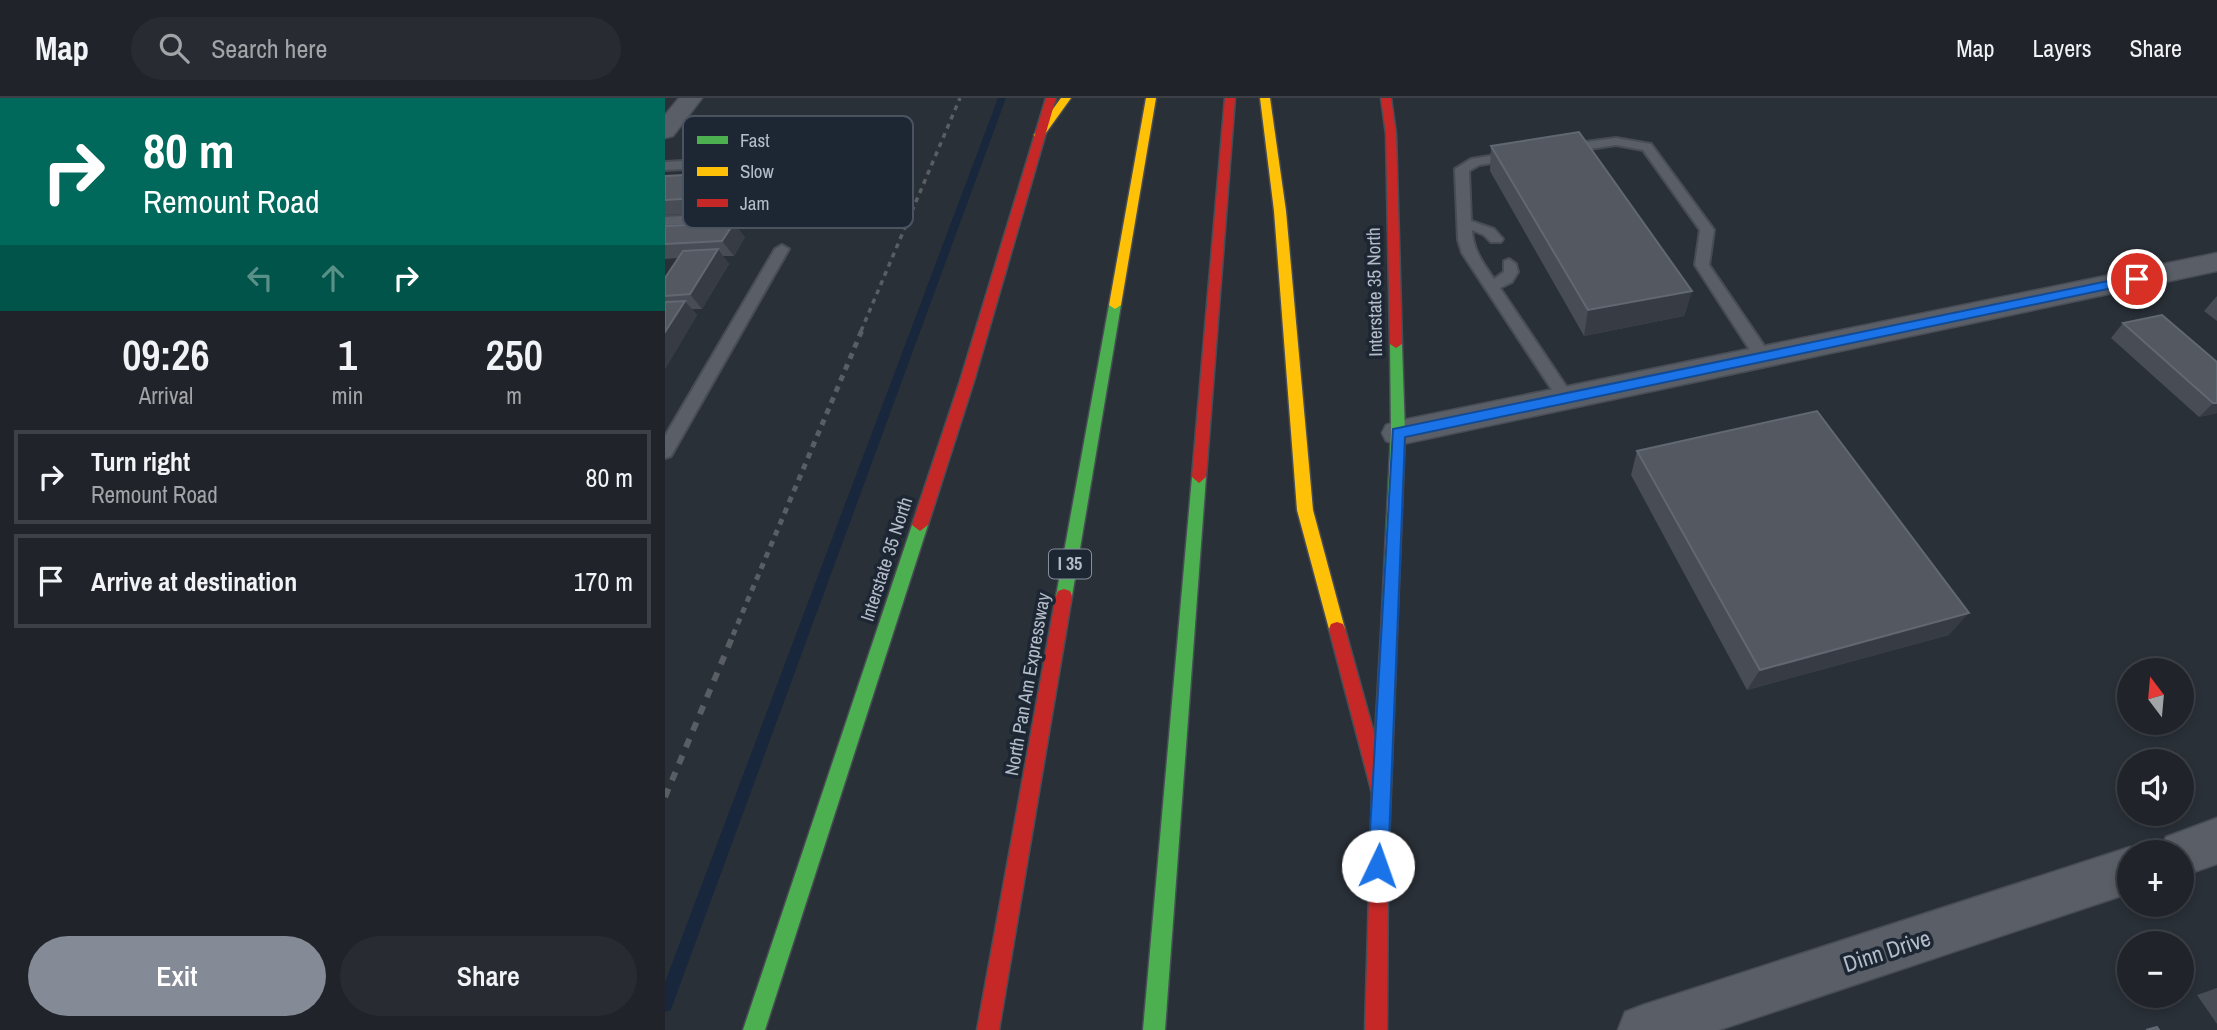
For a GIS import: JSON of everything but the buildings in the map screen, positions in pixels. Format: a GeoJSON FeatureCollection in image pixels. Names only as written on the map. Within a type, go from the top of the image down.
{"type":"FeatureCollection","features":[{"type":"Feature","properties":{"kind":"main road","name":"Interstate 35 North"},"geometry":{"type":"LineString","coordinates":[[754,1030],[967,381],[1051,98]]}},
{"type":"Feature","properties":{"kind":"main road"},"geometry":{"type":"LineString","coordinates":[[1039,135],[1066,98]]}},
{"type":"Feature","properties":{"kind":"main road","name":"North Pan Am Expressway"},"geometry":{"type":"LineString","coordinates":[[988,1030],[1151,98]]}},
{"type":"Feature","properties":{"kind":"main road"},"geometry":{"type":"LineString","coordinates":[[1154,1030],[1230,98]]}},
{"type":"Feature","properties":{"kind":"main road"},"geometry":{"type":"LineString","coordinates":[[1265,98],[1280,211],[1305,510],[1382,795]]}},
{"type":"Feature","properties":{"kind":"main road","name":"Interstate 35 North"},"geometry":{"type":"LineString","coordinates":[[1375,1030],[1398,433],[1391,134],[1386,98]]}},
{"type":"Feature","properties":{"kind":"street"},"geometry":{"type":"LineString","coordinates":[[665,131],[691,98]]}},
{"type":"Feature","properties":{"kind":"street"},"geometry":{"type":"LineString","coordinates":[[1398,433],[2217,262]]}},
{"type":"Feature","properties":{"kind":"street"},"geometry":{"type":"LineString","coordinates":[[2194,849],[2217,841]]}},
{"type":"Feature","properties":{"kind":"street","name":"Dinn Drive"},"geometry":{"type":"LineString","coordinates":[[1643,1030],[2117,874]]}},
{"type":"Feature","properties":{"kind":"lane"},"geometry":{"type":"LineString","coordinates":[[1553,150],[1618,141],[1636,142],[1647,147],[1707,230],[1702,265],[1763,357]]}},
{"type":"Feature","properties":{"kind":"lane"},"geometry":{"type":"LineString","coordinates":[[1527,154],[1476,162],[1462,169],[1464,223],[1469,253],[1566,398]]}},
{"type":"Feature","properties":{"kind":"lane"},"geometry":{"type":"LineString","coordinates":[[665,166],[683,165]]}},
{"type":"Feature","properties":{"kind":"lane"},"geometry":{"type":"LineString","coordinates":[[665,221],[683,220]]}},
{"type":"Feature","properties":{"kind":"lane"},"geometry":{"type":"LineString","coordinates":[[1464,223],[1489,232],[1496,239]]}},
{"type":"Feature","properties":{"kind":"lane"},"geometry":{"type":"LineString","coordinates":[[665,451],[782,249]]}},
{"type":"Feature","properties":{"kind":"lane"},"geometry":{"type":"LineString","coordinates":[[1491,287],[1507,279],[1511,272],[1509,264]]}},
{"type":"Feature","properties":{"kind":"waterway"},"geometry":{"type":"LineString","coordinates":[[665,1004],[1002,98]]}},
{"type":"Feature","properties":{"kind":"railway"},"geometry":{"type":"LineString","coordinates":[[913,209],[960,98]]}},
{"type":"Feature","properties":{"kind":"railway"},"geometry":{"type":"LineString","coordinates":[[861,331],[905,228]]}},
{"type":"Feature","properties":{"kind":"railway"},"geometry":{"type":"LineString","coordinates":[[733,635],[862,330]]}},
{"type":"Feature","properties":{"kind":"railway"},"geometry":{"type":"LineString","coordinates":[[665,797],[734,633]]}},
{"type":"Feature","properties":{"kind":"traffic: fast"},"geometry":{"type":"LineString","coordinates":[[1064,596],[1115,305]]}},
{"type":"Feature","properties":{"kind":"traffic: fast"},"geometry":{"type":"LineString","coordinates":[[1389,633],[1398,433],[1396,344]]}},
{"type":"Feature","properties":{"kind":"traffic: fast"},"geometry":{"type":"LineString","coordinates":[[1154,1030],[1199,477]]}},
{"type":"Feature","properties":{"kind":"traffic: fast"},"geometry":{"type":"LineString","coordinates":[[754,1030],[920,525]]}},
{"type":"Feature","properties":{"kind":"traffic: slow"},"geometry":{"type":"LineString","coordinates":[[1039,135],[1066,98]]}},
{"type":"Feature","properties":{"kind":"traffic: slow"},"geometry":{"type":"LineString","coordinates":[[1115,305],[1151,98]]}},
{"type":"Feature","properties":{"kind":"traffic: slow"},"geometry":{"type":"LineString","coordinates":[[1265,98],[1280,211],[1305,510],[1337,629]]}},
{"type":"Feature","properties":{"kind":"traffic: jam"},"geometry":{"type":"LineString","coordinates":[[920,525],[967,381],[1051,98]]}},
{"type":"Feature","properties":{"kind":"traffic: jam"},"geometry":{"type":"LineString","coordinates":[[1199,477],[1230,98]]}},
{"type":"Feature","properties":{"kind":"traffic: jam"},"geometry":{"type":"LineString","coordinates":[[1386,98],[1391,134],[1396,344]]}},
{"type":"Feature","properties":{"kind":"traffic: jam"},"geometry":{"type":"LineString","coordinates":[[988,1030],[1064,596]]}},
{"type":"Feature","properties":{"kind":"traffic: jam"},"geometry":{"type":"LineString","coordinates":[[1337,629],[1382,795]]}},
{"type":"Feature","properties":{"kind":"traffic: jam"},"geometry":{"type":"LineString","coordinates":[[1376,1030],[1378,866],[1389,633]]}},
{"type":"Feature","properties":{"kind":"route"},"geometry":{"type":"LineString","coordinates":[[1378,866],[1398,433],[2137,279]]}}]}
